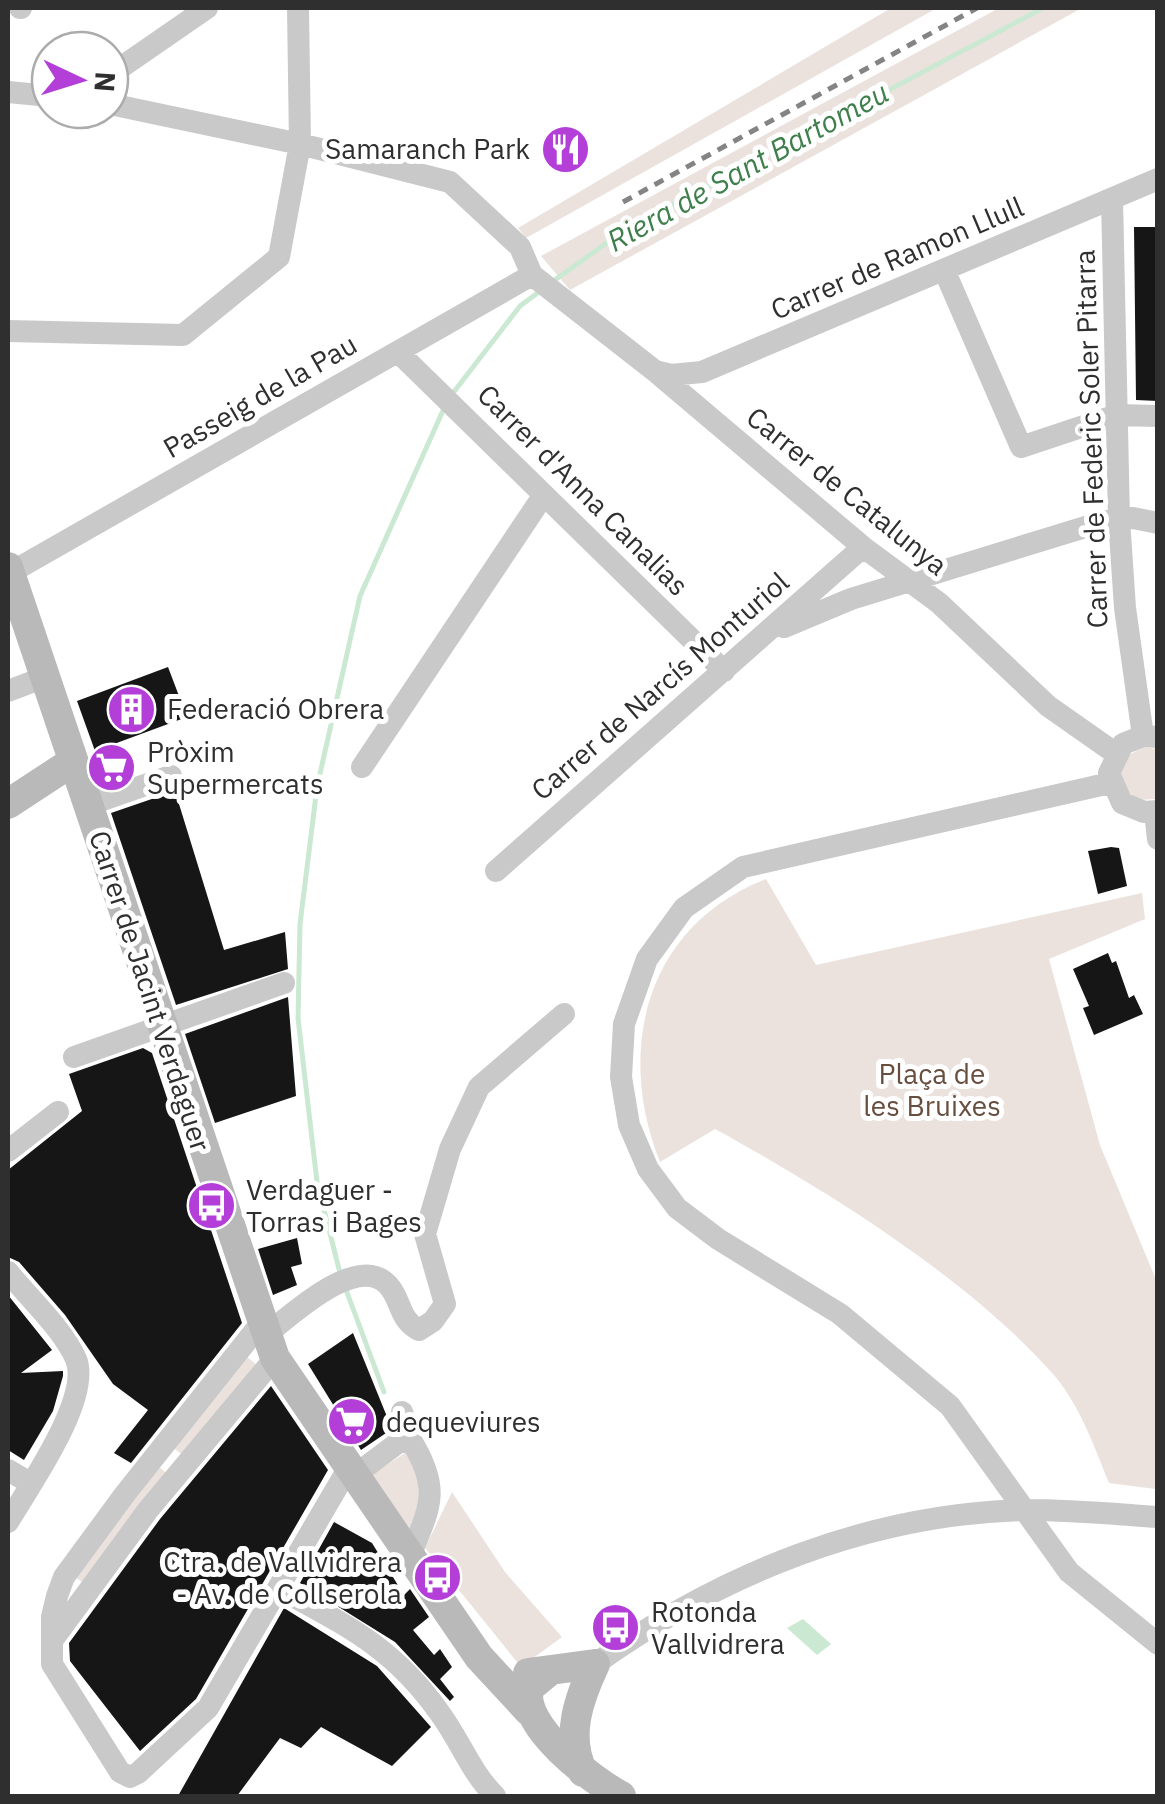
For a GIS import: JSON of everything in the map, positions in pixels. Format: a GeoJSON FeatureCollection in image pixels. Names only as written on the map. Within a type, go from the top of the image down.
{"type":"FeatureCollection","features":[{"type":"Feature","properties":{"kind":"main road","name":"Carrer de Jacint Verdaguer"},"geometry":{"type":"LineString","coordinates":[[8,571],[267,1339],[478,1657],[585,1775],[621,1796]]}},
{"type":"Feature","properties":{"kind":"main road"},"geometry":{"type":"LineString","coordinates":[[8,804],[72,762]]}},
{"type":"Feature","properties":{"kind":"main road"},"geometry":{"type":"LineString","coordinates":[[478,1657],[506,1670],[549,1673],[595,1664]]}},
{"type":"Feature","properties":{"kind":"main road"},"geometry":{"type":"LineString","coordinates":[[549,1673],[529,1688],[531,1714],[547,1724],[562,1724],[578,1703],[595,1664]]}},
{"type":"Feature","properties":{"kind":"main road"},"geometry":{"type":"LineString","coordinates":[[549,1673],[574,1684],[578,1703],[575,1747],[585,1775]]}},
{"type":"Feature","properties":{"kind":"street"},"geometry":{"type":"LineString","coordinates":[[130,62],[207,8]]}},
{"type":"Feature","properties":{"kind":"street"},"geometry":{"type":"LineString","coordinates":[[8,331],[183,335],[279,257],[300,144],[298,8]]}},
{"type":"Feature","properties":{"kind":"street","name":"Carrer de Catalunya"},"geometry":{"type":"LineString","coordinates":[[130,108],[300,144],[450,182],[520,247],[536,276],[864,547],[939,603],[1048,706],[1115,753]]}},
{"type":"Feature","properties":{"kind":"street","name":"Carrer de Ramon Llull"},"geometry":{"type":"LineString","coordinates":[[655,372],[702,372],[1158,179]]}},
{"type":"Feature","properties":{"kind":"street","name":"Carrer de Federic Soler Pitarra"},"geometry":{"type":"LineString","coordinates":[[1112,199],[1119,520],[1125,608],[1150,736]]}},
{"type":"Feature","properties":{"kind":"street"},"geometry":{"type":"LineString","coordinates":[[945,272],[1021,447],[1117,415],[1158,416]]}},
{"type":"Feature","properties":{"kind":"street","name":"Passeig de la Pau"},"geometry":{"type":"LineString","coordinates":[[8,571],[536,276]]}},
{"type":"Feature","properties":{"kind":"street","name":"Carrer d'Anna Canalias"},"geometry":{"type":"LineString","coordinates":[[398,352],[724,671]]}},
{"type":"Feature","properties":{"kind":"street"},"geometry":{"type":"LineString","coordinates":[[362,767],[544,496]]}},
{"type":"Feature","properties":{"kind":"street"},"geometry":{"type":"LineString","coordinates":[[764,636],[851,599],[1119,520],[1158,523]]}},
{"type":"Feature","properties":{"kind":"street","name":"Carrer de Narcís Monturiol"},"geometry":{"type":"LineString","coordinates":[[496,870],[864,547]]}},
{"type":"Feature","properties":{"kind":"street"},"geometry":{"type":"LineString","coordinates":[[8,691],[45,677]]}},
{"type":"Feature","properties":{"kind":"street"},"geometry":{"type":"LineString","coordinates":[[1150,736],[1115,753],[1110,783],[1132,809],[1156,811],[1158,839]]}},
{"type":"Feature","properties":{"kind":"street"},"geometry":{"type":"LineString","coordinates":[[88,806],[170,776]]}},
{"type":"Feature","properties":{"kind":"street"},"geometry":{"type":"LineString","coordinates":[[1110,783],[743,867],[684,908],[646,959],[624,1024],[620,1077],[629,1125],[648,1169],[677,1208],[718,1240],[840,1314],[936,1394],[978,1442],[1069,1572],[1158,1644]]}},
{"type":"Feature","properties":{"kind":"street"},"geometry":{"type":"LineString","coordinates":[[74,1056],[284,983]]}},
{"type":"Feature","properties":{"kind":"street"},"geometry":{"type":"LineString","coordinates":[[412,1442],[399,1442],[352,1471],[208,1708],[130,1777],[120,1772],[58,1678],[50,1646],[52,1616],[64,1577],[160,1450],[267,1339],[332,1287],[354,1274],[372,1274],[389,1286],[407,1324],[419,1330],[434,1321],[445,1304],[424,1234],[450,1149],[479,1087],[564,1014]]}},
{"type":"Feature","properties":{"kind":"street"},"geometry":{"type":"LineString","coordinates":[[8,1151],[58,1112]]}},
{"type":"Feature","properties":{"kind":"street"},"geometry":{"type":"LineString","coordinates":[[8,1272],[72,1351],[79,1368],[69,1416],[8,1522]]}},
{"type":"Feature","properties":{"kind":"street"},"geometry":{"type":"LineString","coordinates":[[50,1646],[80,1598],[183,1468],[267,1339]]}},
{"type":"Feature","properties":{"kind":"street"},"geometry":{"type":"LineString","coordinates":[[402,1412],[426,1468],[433,1497],[410,1556]]}},
{"type":"Feature","properties":{"kind":"street"},"geometry":{"type":"LineString","coordinates":[[160,1450],[183,1468]]}},
{"type":"Feature","properties":{"kind":"street"},"geometry":{"type":"LineString","coordinates":[[8,1470],[30,1483]]}},
{"type":"Feature","properties":{"kind":"street"},"geometry":{"type":"LineString","coordinates":[[595,1664],[714,1589],[797,1554],[907,1526],[1028,1510],[1158,1516]]}},
{"type":"Feature","properties":{"kind":"street"},"geometry":{"type":"LineString","coordinates":[[64,1577],[80,1598]]}},
{"type":"Feature","properties":{"kind":"street"},"geometry":{"type":"LineString","coordinates":[[280,1589],[392,1655],[440,1712],[462,1754],[495,1796]]}},
{"type":"Feature","properties":{"kind":"green space"},"geometry":{"type":"Polygon","coordinates":[[[891,8],[937,8],[526,238],[518,228],[891,8]]]}},
{"type":"Feature","properties":{"kind":"green space"},"geometry":{"type":"Polygon","coordinates":[[[999,8],[1082,8],[570,290],[541,256],[999,8]]]}},
{"type":"Feature","properties":{"kind":"green space"},"geometry":{"type":"Polygon","coordinates":[[[1144,747],[1157,749],[1157,799],[1137,800],[1127,792],[1120,774],[1127,756],[1144,747]]]}},
{"type":"Feature","properties":{"kind":"green space","name":"Plaça de les Bruixes"},"geometry":{"type":"Polygon","coordinates":[[[766,879],[816,965],[1142,893],[1145,919],[1049,959],[1100,1145],[1157,1282],[1155,1489],[1109,1483],[1079,1413],[1054,1375],[981,1304],[895,1239],[715,1129],[660,1162],[647,1119],[641,1077],[642,1035],[651,996],[668,959],[692,927],[725,900],[766,879]]]}},
{"type":"Feature","properties":{"kind":"green space"},"geometry":{"type":"Polygon","coordinates":[[[245,1355],[257,1365],[184,1456],[172,1447],[245,1355]]]}},
{"type":"Feature","properties":{"kind":"green space"},"geometry":{"type":"Polygon","coordinates":[[[408,1451],[431,1496],[406,1534],[370,1476],[408,1451]]]}},
{"type":"Feature","properties":{"kind":"green space"},"geometry":{"type":"Polygon","coordinates":[[[157,1465],[170,1476],[86,1585],[72,1575],[157,1465]]]}},
{"type":"Feature","properties":{"kind":"green space"},"geometry":{"type":"Polygon","coordinates":[[[452,1492],[505,1572],[562,1637],[521,1667],[425,1548],[452,1492]]]}},
{"type":"Feature","properties":{"kind":"shaded area"},"geometry":{"type":"Polygon","coordinates":[[[803,1619],[831,1644],[817,1655],[787,1628],[803,1619]]]}},
{"type":"Feature","properties":{"kind":"building"},"geometry":{"type":"Polygon","coordinates":[[[1134,227],[1155,227],[1158,236],[1158,401],[1136,400],[1134,227]]]}},
{"type":"Feature","properties":{"kind":"building","name":"Federació Obrera"},"geometry":{"type":"Polygon","coordinates":[[[168,667],[187,717],[95,751],[77,701],[168,667]]]}},
{"type":"Feature","properties":{"kind":"building"},"geometry":{"type":"Polygon","coordinates":[[[175,791],[224,950],[285,932],[288,969],[176,1005],[111,813],[175,791]]]}},
{"type":"Feature","properties":{"kind":"building"},"geometry":{"type":"Polygon","coordinates":[[[1119,848],[1127,886],[1098,894],[1088,851],[1119,848]]]}},
{"type":"Feature","properties":{"kind":"building"},"geometry":{"type":"Polygon","coordinates":[[[1108,953],[1112,963],[1116,961],[1129,998],[1134,995],[1143,1014],[1094,1035],[1083,1008],[1089,1006],[1073,969],[1108,953]]]}},
{"type":"Feature","properties":{"kind":"building"},"geometry":{"type":"Polygon","coordinates":[[[288,997],[296,1096],[215,1123],[185,1034],[288,997]]]}},
{"type":"Feature","properties":{"kind":"building"},"geometry":{"type":"Polygon","coordinates":[[[143,1048],[152,1053],[242,1323],[131,1463],[114,1453],[148,1410],[113,1384],[65,1315],[19,1262],[8,1257],[8,1170],[82,1111],[69,1074],[143,1048]]]}},
{"type":"Feature","properties":{"kind":"building"},"geometry":{"type":"Polygon","coordinates":[[[297,1238],[302,1264],[291,1267],[297,1285],[273,1295],[258,1249],[297,1238]]]}},
{"type":"Feature","properties":{"kind":"building"},"geometry":{"type":"Polygon","coordinates":[[[8,1295],[52,1350],[21,1373],[63,1371],[53,1411],[24,1460],[8,1450],[8,1295]]]}},
{"type":"Feature","properties":{"kind":"building"},"geometry":{"type":"Polygon","coordinates":[[[353,1333],[392,1429],[361,1450],[308,1364],[353,1333]]]}},
{"type":"Feature","properties":{"kind":"building"},"geometry":{"type":"Polygon","coordinates":[[[271,1386],[328,1470],[196,1699],[140,1751],[70,1661],[69,1643],[160,1519],[271,1386]]]}},
{"type":"Feature","properties":{"kind":"building"},"geometry":{"type":"Polygon","coordinates":[[[334,1522],[372,1543],[404,1595],[410,1589],[429,1617],[413,1630],[434,1655],[440,1649],[452,1667],[440,1679],[454,1697],[450,1701],[395,1642],[300,1583],[334,1522]]]}},
{"type":"Feature","properties":{"kind":"building"},"geometry":{"type":"Polygon","coordinates":[[[284,1608],[377,1666],[431,1727],[392,1766],[321,1727],[301,1748],[280,1738],[237,1796],[178,1796],[284,1608]]]}},
{"type":"Feature","properties":{"kind":"waterway","name":"Riera de Sant Bartomeu"},"geometry":{"type":"LineString","coordinates":[[552,282],[622,232],[1043,8]]}},
{"type":"Feature","properties":{"kind":"waterway","name":"Riera de Sant Bartomeu"},"geometry":{"type":"LineString","coordinates":[[453,393],[520,306],[539,292]]}},
{"type":"Feature","properties":{"kind":"waterway","name":"Riera de Sant Bartomeu"},"geometry":{"type":"LineString","coordinates":[[341,1277],[317,1182],[298,1018],[300,924],[317,787],[360,596],[445,406]]}},
{"type":"Feature","properties":{"kind":"waterway","name":"Riera de Sant Bartomeu"},"geometry":{"type":"LineString","coordinates":[[345,1287],[384,1392]]}},
{"type":"Feature","properties":{"kind":"railway"},"geometry":{"type":"LineString","coordinates":[[623,202],[977,8]]}},
{"type":"Feature","properties":{"kind":"place","name":"Samaranch Park"},"geometry":{"type":"Point","coordinates":[565,149]}},
{"type":"Feature","properties":{"kind":"place","name":"Federació Obrera"},"geometry":{"type":"Point","coordinates":[132,709]}},
{"type":"Feature","properties":{"kind":"place","name":"Pròxim Supermercats"},"geometry":{"type":"Point","coordinates":[112,768]}},
{"type":"Feature","properties":{"kind":"place","name":"Verdaguer - Torras i Bages"},"geometry":{"type":"Point","coordinates":[211,1206]}},
{"type":"Feature","properties":{"kind":"place","name":"dequeviures"},"geometry":{"type":"Point","coordinates":[351,1422]}},
{"type":"Feature","properties":{"kind":"place","name":"Ctra. de Vallvidrera - Av. de Collserola"},"geometry":{"type":"Point","coordinates":[437,1578]}},
{"type":"Feature","properties":{"kind":"place","name":"Rotonda Vallvidrera"},"geometry":{"type":"Point","coordinates":[616,1628]}}]}
